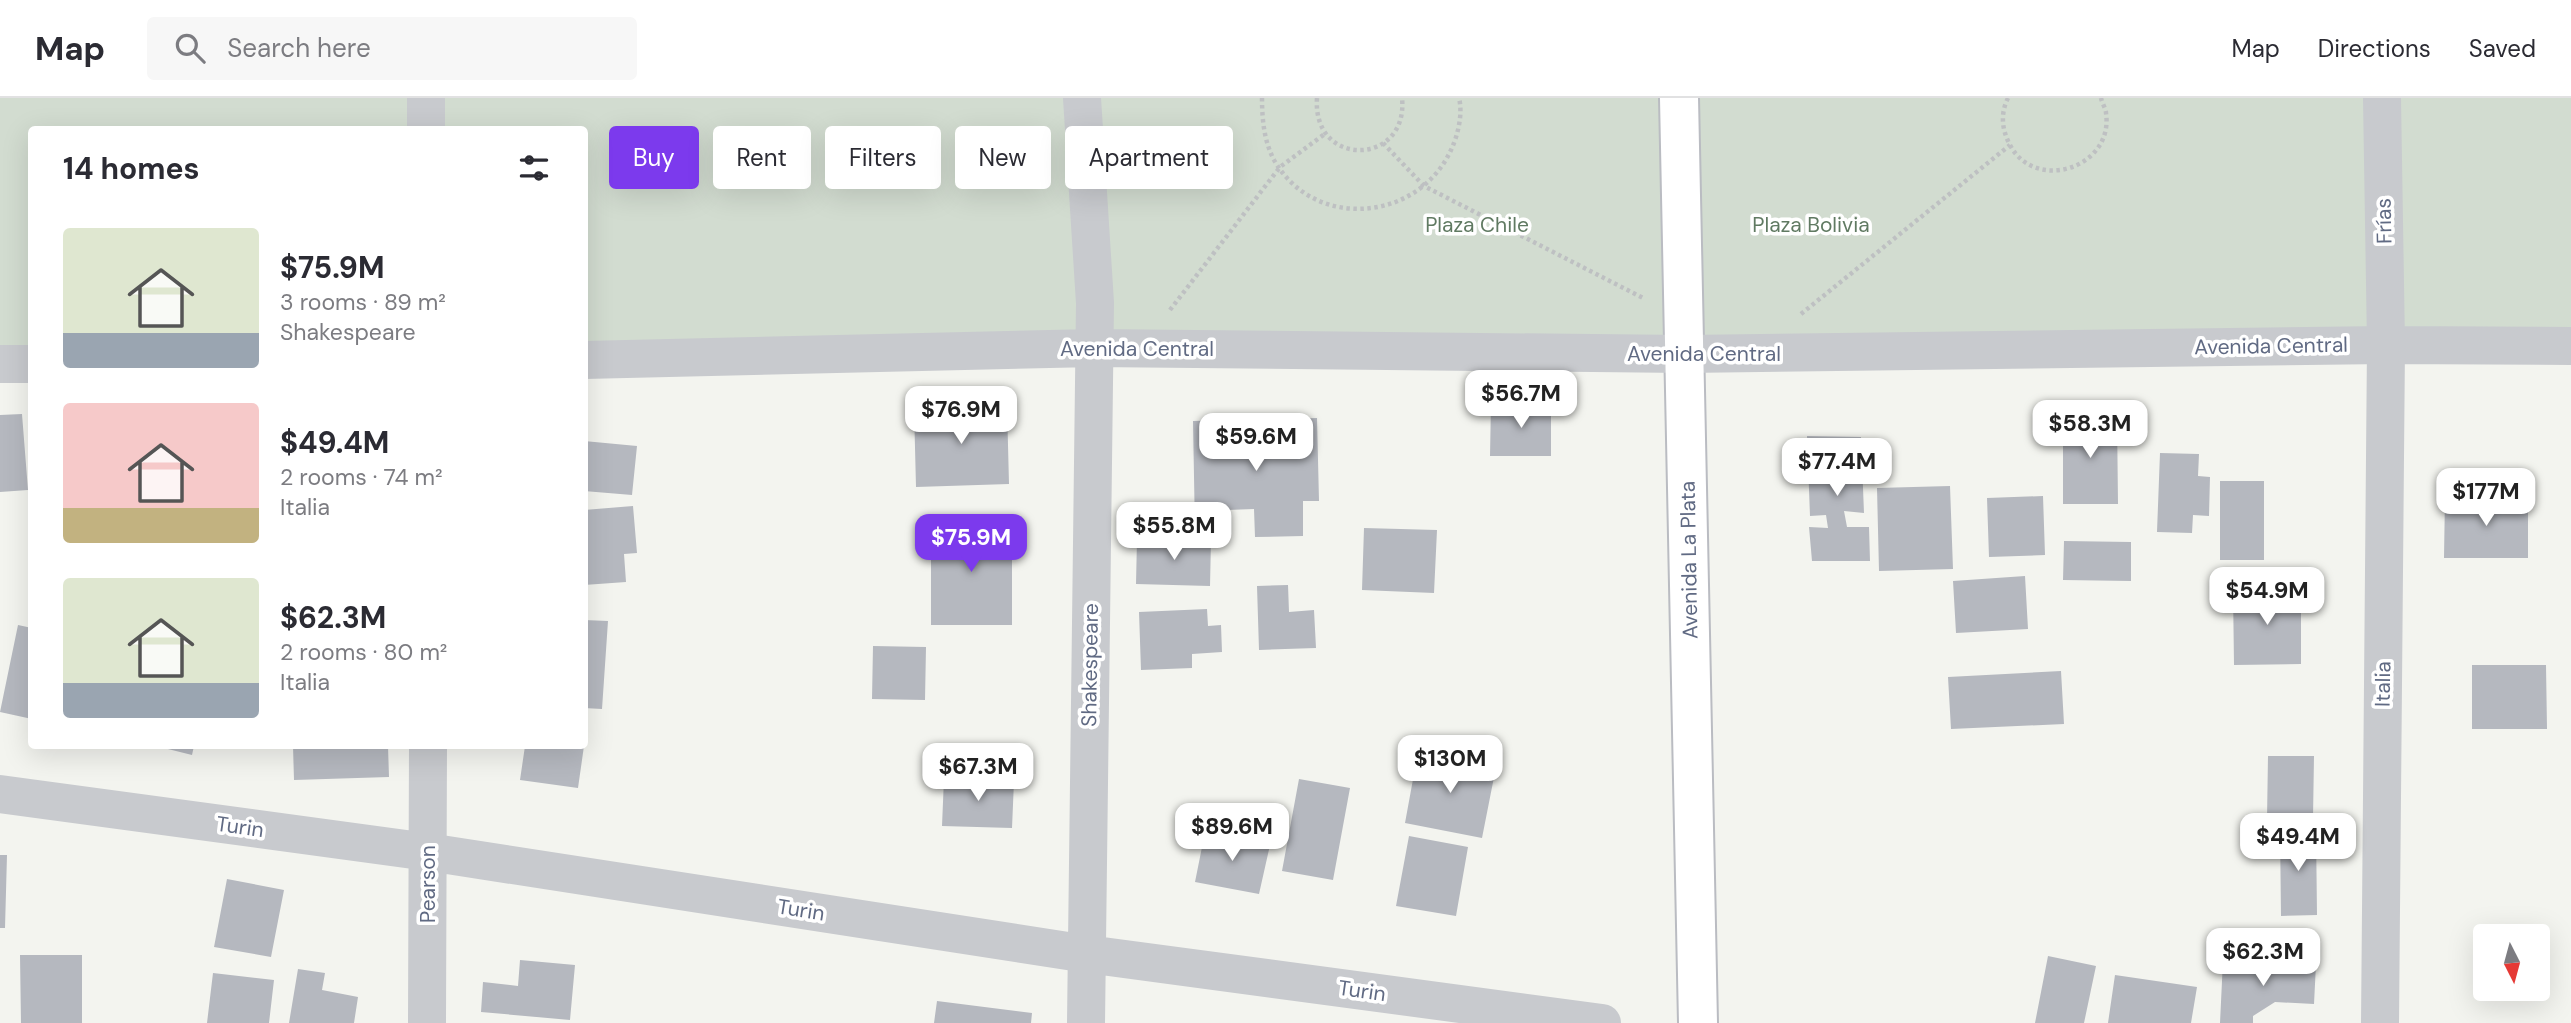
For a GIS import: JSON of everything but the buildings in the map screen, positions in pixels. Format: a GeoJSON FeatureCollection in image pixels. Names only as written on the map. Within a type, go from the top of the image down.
{"type":"FeatureCollection","features":[{"type":"Feature","properties":{"kind":"main road","name":"Avenida La Plata"},"geometry":{"type":"LineString","coordinates":[[1679,98],[1698,1023]]}},
{"type":"Feature","properties":{"kind":"street"},"geometry":{"type":"LineString","coordinates":[[426,98],[426,126]]}},
{"type":"Feature","properties":{"kind":"street","name":"Shakespeare"},"geometry":{"type":"LineString","coordinates":[[1082,98],[1095,303],[1086,1023]]}},
{"type":"Feature","properties":{"kind":"street","name":"Frías"},"geometry":{"type":"LineString","coordinates":[[2382,98],[2386,345]]}},
{"type":"Feature","properties":{"kind":"street","name":"Avenida Central"},"geometry":{"type":"LineString","coordinates":[[588,360],[1685,337],[1751,354],[2386,345],[2571,346]]}},
{"type":"Feature","properties":{"kind":"street","name":"Italia"},"geometry":{"type":"LineString","coordinates":[[2379,1023],[2386,345]]}},
{"type":"Feature","properties":{"kind":"street"},"geometry":{"type":"LineString","coordinates":[[0,364],[28,364]]}},
{"type":"Feature","properties":{"kind":"street","name":"Pearson"},"geometry":{"type":"LineString","coordinates":[[428,749],[428,1023]]}},
{"type":"Feature","properties":{"kind":"street","name":"Turin"},"geometry":{"type":"LineString","coordinates":[[0,794],[428,852],[1087,954],[1602,1023]]}},
{"type":"Feature","properties":{"kind":"path"},"geometry":{"type":"LineString","coordinates":[[1262,98],[1263,131],[1275,161],[1295,186],[1324,203],[1356,210],[1390,206],[1424,186],[1443,167],[1457,136],[1459,98]]}},
{"type":"Feature","properties":{"kind":"path"},"geometry":{"type":"LineString","coordinates":[[1317,98],[1316,113],[1325,133],[1342,147],[1357,151],[1383,144],[1394,135],[1403,110],[1402,98]]}},
{"type":"Feature","properties":{"kind":"path"},"geometry":{"type":"LineString","coordinates":[[2008,98],[2002,121],[2005,137],[2013,152],[2025,164],[2058,172],[2089,159],[2099,146],[2105,130],[2106,113],[2101,98]]}},
{"type":"Feature","properties":{"kind":"path"},"geometry":{"type":"LineString","coordinates":[[1140,348],[1280,167],[1325,133]]}},
{"type":"Feature","properties":{"kind":"path"},"geometry":{"type":"LineString","coordinates":[[1383,144],[1424,186],[1685,337]]}},
{"type":"Feature","properties":{"kind":"path"},"geometry":{"type":"LineString","coordinates":[[1751,354],[2010,145]]}},
{"type":"Feature","properties":{"kind":"green space"},"geometry":{"type":"Polygon","coordinates":[[[0,98],[2571,98],[2571,350],[588,362],[588,126],[28,126],[28,362],[0,362],[0,98]]]}},
{"type":"Feature","properties":{"kind":"park label","name":"Plaza Chile"},"geometry":{"type":"Point","coordinates":[1477,225]}},
{"type":"Feature","properties":{"kind":"park label","name":"Plaza Bolivia"},"geometry":{"type":"Point","coordinates":[1811,225]}}]}
